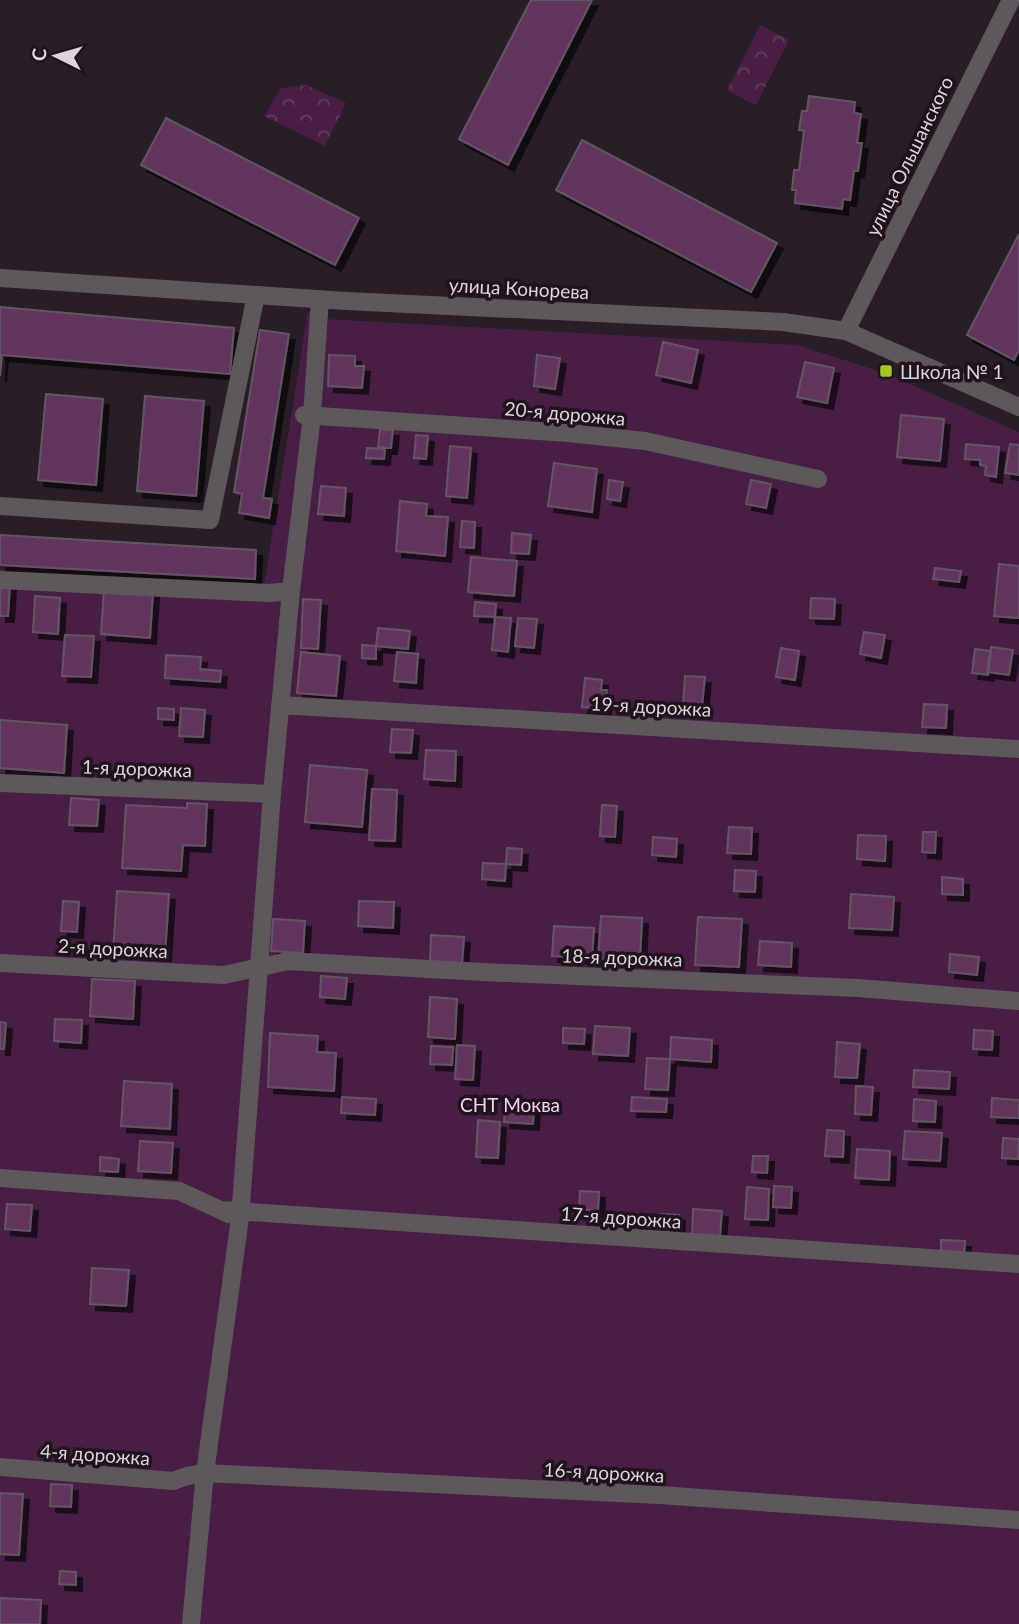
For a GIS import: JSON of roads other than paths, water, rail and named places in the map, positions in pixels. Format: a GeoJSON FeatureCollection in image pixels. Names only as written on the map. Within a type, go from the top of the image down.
{"type":"FeatureCollection","features":[{"type":"Feature","properties":{"kind":"street","name":"улица Ольшанского"},"geometry":{"type":"LineString","coordinates":[[846,331],[1012,0]]}},
{"type":"Feature","properties":{"kind":"street","name":"улица Конорева"},"geometry":{"type":"LineString","coordinates":[[0,278],[320,299],[783,322],[846,331],[1019,407]]}},
{"type":"Feature","properties":{"kind":"street"},"geometry":{"type":"LineString","coordinates":[[0,506],[210,520],[256,295]]}},
{"type":"Feature","properties":{"kind":"street"},"geometry":{"type":"LineString","coordinates":[[191,1624],[196,1474],[240,1215],[272,794],[320,299]]}},
{"type":"Feature","properties":{"kind":"street","name":"20-я дорожка"},"geometry":{"type":"LineString","coordinates":[[308,415],[645,441],[818,479]]}},
{"type":"Feature","properties":{"kind":"street"},"geometry":{"type":"LineString","coordinates":[[0,580],[269,593],[291,591]]}},
{"type":"Feature","properties":{"kind":"street","name":"19-я дорожка"},"geometry":{"type":"LineString","coordinates":[[280,705],[1019,749]]}},
{"type":"Feature","properties":{"kind":"street","name":"1-я дорожка"},"geometry":{"type":"LineString","coordinates":[[0,783],[272,794]]}},
{"type":"Feature","properties":{"kind":"street","name":"18-я дорожка"},"geometry":{"type":"LineString","coordinates":[[224,975],[288,961],[858,988],[1019,1001]]}},
{"type":"Feature","properties":{"kind":"street","name":"2-я дорожка"},"geometry":{"type":"LineString","coordinates":[[0,963],[224,975]]}},
{"type":"Feature","properties":{"kind":"street","name":"17-я дорожка"},"geometry":{"type":"LineString","coordinates":[[0,1178],[179,1191],[221,1210],[240,1215],[1019,1264]]}},
{"type":"Feature","properties":{"kind":"street","name":"4-я дорожка"},"geometry":{"type":"LineString","coordinates":[[0,1467],[173,1481],[196,1474]]}},
{"type":"Feature","properties":{"kind":"street","name":"16-я дорожка"},"geometry":{"type":"LineString","coordinates":[[196,1474],[659,1495],[1019,1520]]}},
{"type":"Feature","properties":{"kind":"place","name":"Школа № 1"},"geometry":{"type":"Point","coordinates":[886,371]}},
{"type":"Feature","properties":{"kind":"park label","name":"СНТ Моква"},"geometry":{"type":"Point","coordinates":[510,1104]}}]}
